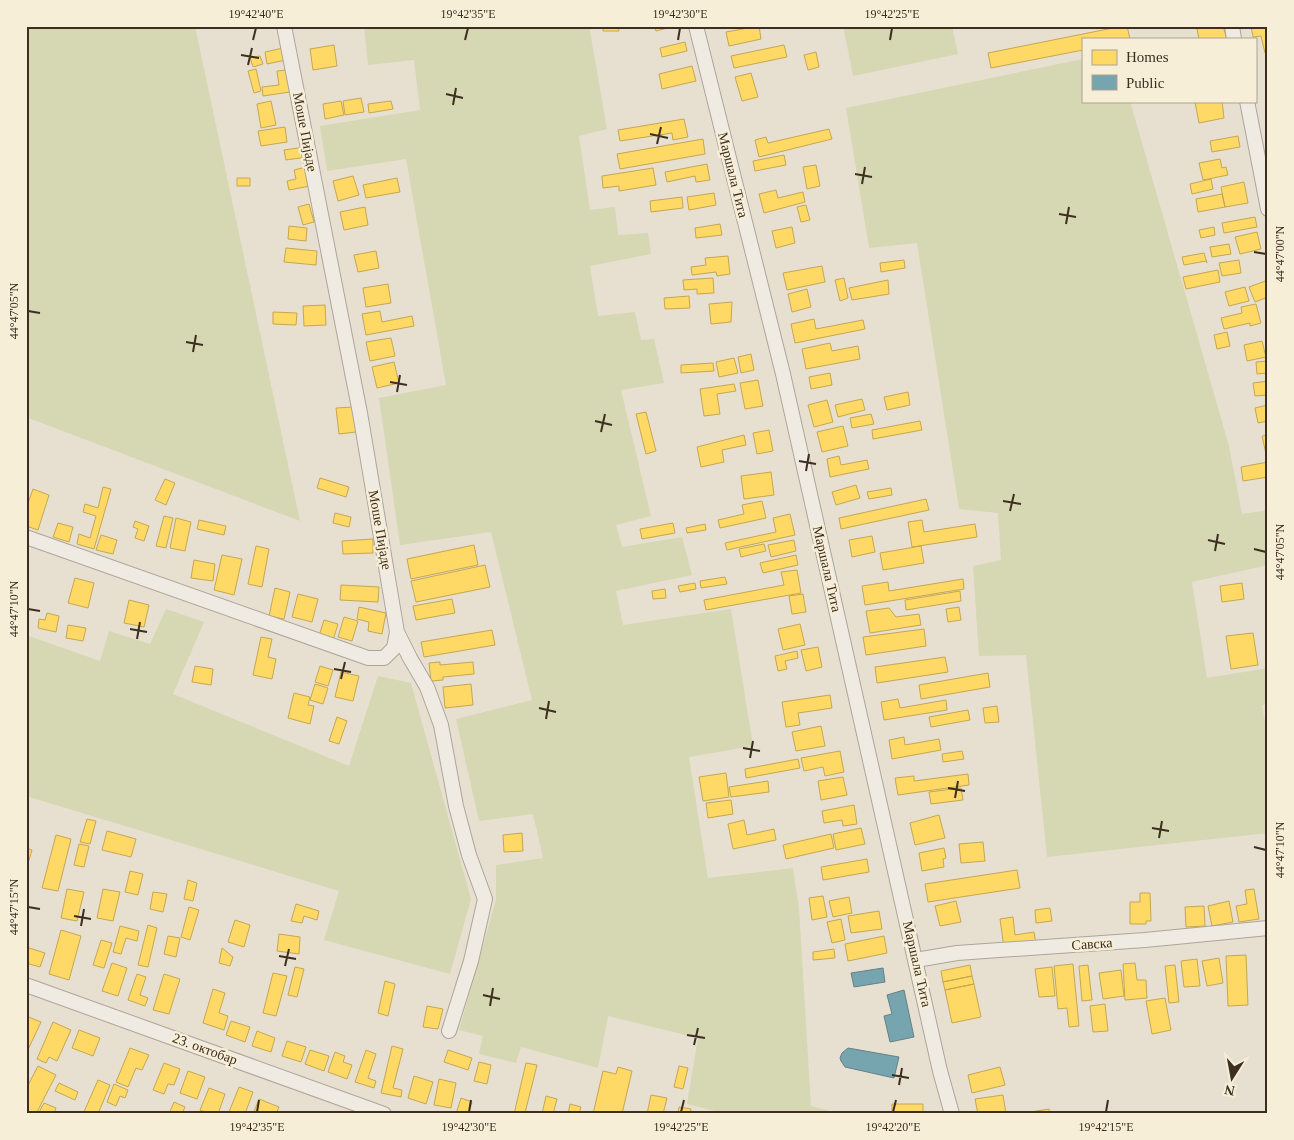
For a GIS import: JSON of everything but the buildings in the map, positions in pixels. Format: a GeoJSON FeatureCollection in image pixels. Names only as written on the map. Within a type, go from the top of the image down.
{"type":"FeatureCollection","features":[{"type":"Feature","properties":{"kind":"street","name":"Моше Пијаде"},"geometry":{"type":"LineString","coordinates":[[284,26],[360,413],[397,632]]}},
{"type":"Feature","properties":{"kind":"street","name":"Маршала Тита"},"geometry":{"type":"LineString","coordinates":[[696,26],[782,374],[940,1071],[952,1114]]}},
{"type":"Feature","properties":{"kind":"street"},"geometry":{"type":"LineString","coordinates":[[1247,102],[1268,209]]}},
{"type":"Feature","properties":{"kind":"street"},"geometry":{"type":"LineString","coordinates":[[26,537],[368,658],[384,658],[390,653],[394,648],[397,632]]}},
{"type":"Feature","properties":{"kind":"street"},"geometry":{"type":"LineString","coordinates":[[397,632],[427,687],[441,725],[456,806],[468,855],[485,899],[470,961],[449,1032]]}},
{"type":"Feature","properties":{"kind":"street","name":"Савска"},"geometry":{"type":"LineString","coordinates":[[916,960],[957,953],[1145,940],[1268,928]]}},
{"type":"Feature","properties":{"kind":"street","name":"23. октобар"},"geometry":{"type":"LineString","coordinates":[[26,985],[384,1114]]}},
{"type":"Feature","properties":{"kind":"green space"},"geometry":{"type":"Polygon","coordinates":[[[26,26],[195,26],[300,521],[26,417],[26,26]]]}},
{"type":"Feature","properties":{"kind":"green space"},"geometry":{"type":"Polygon","coordinates":[[[364,26],[589,26],[607,129],[579,136],[590,210],[615,207],[618,235],[648,233],[651,254],[590,266],[598,316],[635,312],[641,340],[654,339],[664,383],[621,390],[651,516],[616,525],[622,547],[682,537],[692,575],[616,591],[623,625],[731,609],[753,746],[689,757],[708,878],[793,868],[799,909],[811,1106],[842,1114],[727,1114],[687,1104],[698,1038],[608,1016],[598,1068],[521,1047],[516,1063],[479,1054],[483,1036],[459,1030],[496,900],[496,865],[543,858],[533,814],[479,821],[456,719],[532,700],[491,532],[400,545],[379,398],[446,385],[406,159],[327,171],[320,126],[420,110],[414,60],[368,65],[364,26]]]}},
{"type":"Feature","properties":{"kind":"green space"},"geometry":{"type":"Polygon","coordinates":[[[843,26],[952,26],[958,54],[853,76],[843,26]]]}},
{"type":"Feature","properties":{"kind":"green space"},"geometry":{"type":"Polygon","coordinates":[[[1082,59],[1082,102],[1130,102],[1229,446],[1242,514],[1268,510],[1268,565],[1192,582],[1207,678],[1268,668],[1268,704],[1262,705],[1268,739],[1268,833],[1047,857],[1026,655],[979,656],[973,566],[1001,560],[998,513],[959,509],[917,243],[869,248],[846,108],[1082,59]]]}},
{"type":"Feature","properties":{"kind":"green space"},"geometry":{"type":"Polygon","coordinates":[[[166,609],[204,622],[173,694],[349,766],[378,676],[411,683],[471,899],[450,974],[324,940],[339,891],[26,796],[26,635],[100,661],[109,631],[150,644],[166,609]]]}}]}
